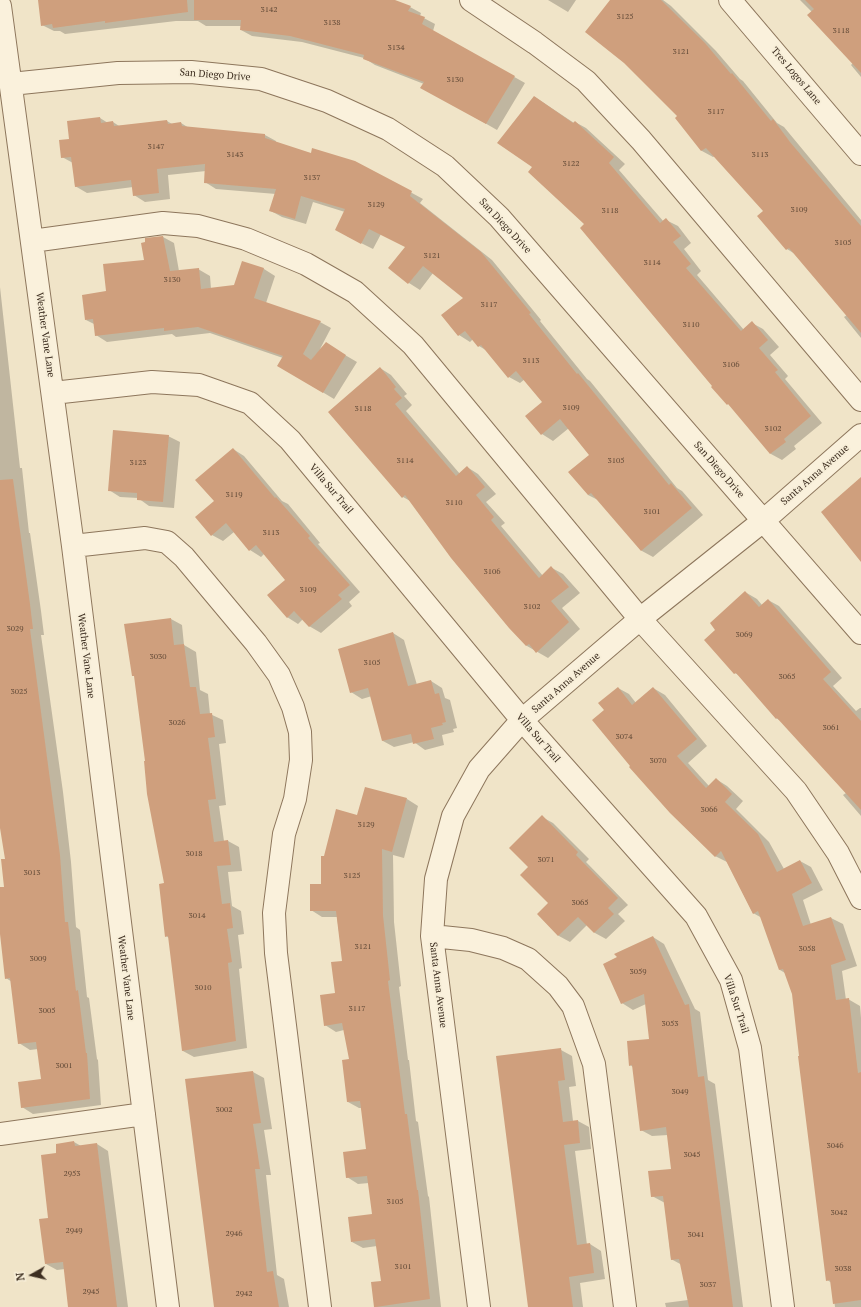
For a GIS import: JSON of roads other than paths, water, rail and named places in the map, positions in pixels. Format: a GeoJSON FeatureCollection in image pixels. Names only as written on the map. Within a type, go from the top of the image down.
{"type":"FeatureCollection","features":[{"type":"Feature","properties":{"kind":"street"},"geometry":{"type":"LineString","coordinates":[[471,0],[535,43],[586,81],[646,146],[861,400]]}},
{"type":"Feature","properties":{"kind":"street","name":"Tres Logos Lane"},"geometry":{"type":"LineString","coordinates":[[730,0],[861,154]]}},
{"type":"Feature","properties":{"kind":"street","name":"Weather Vane Lane"},"geometry":{"type":"LineString","coordinates":[[0,6],[53,393],[168,1307]]}},
{"type":"Feature","properties":{"kind":"street","name":"San Diego Drive"},"geometry":{"type":"LineString","coordinates":[[11,84],[118,73],[192,72],[261,79],[327,101],[388,129],[445,166],[499,217],[861,633]]}},
{"type":"Feature","properties":{"kind":"street"},"geometry":{"type":"LineString","coordinates":[[32,241],[163,223],[198,226],[246,239],[306,264],[355,292],[413,345],[640,619],[796,791],[838,853],[861,898]]}},
{"type":"Feature","properties":{"kind":"street","name":"Villa Sur Trail"},"geometry":{"type":"LineString","coordinates":[[53,393],[152,382],[199,385],[250,404],[290,440],[522,720],[696,916],[731,980],[750,1048],[783,1307]]}},
{"type":"Feature","properties":{"kind":"street","name":"Santa Anna Avenue"},"geometry":{"type":"LineString","coordinates":[[479,1307],[432,936],[436,878],[453,816],[478,769],[522,720],[640,619],[763,521],[861,435]]}},
{"type":"Feature","properties":{"kind":"street"},"geometry":{"type":"LineString","coordinates":[[72,546],[146,538],[167,542],[184,557],[256,643],[279,675],[293,707],[300,732],[301,760],[295,799],[284,834],[274,913],[276,952],[320,1307]]}},
{"type":"Feature","properties":{"kind":"street"},"geometry":{"type":"LineString","coordinates":[[432,936],[471,940],[503,948],[528,959],[558,986],[573,1006],[594,1064],[625,1307]]}},
{"type":"Feature","properties":{"kind":"street"},"geometry":{"type":"LineString","coordinates":[[0,1134],[144,1114]]}}]}
